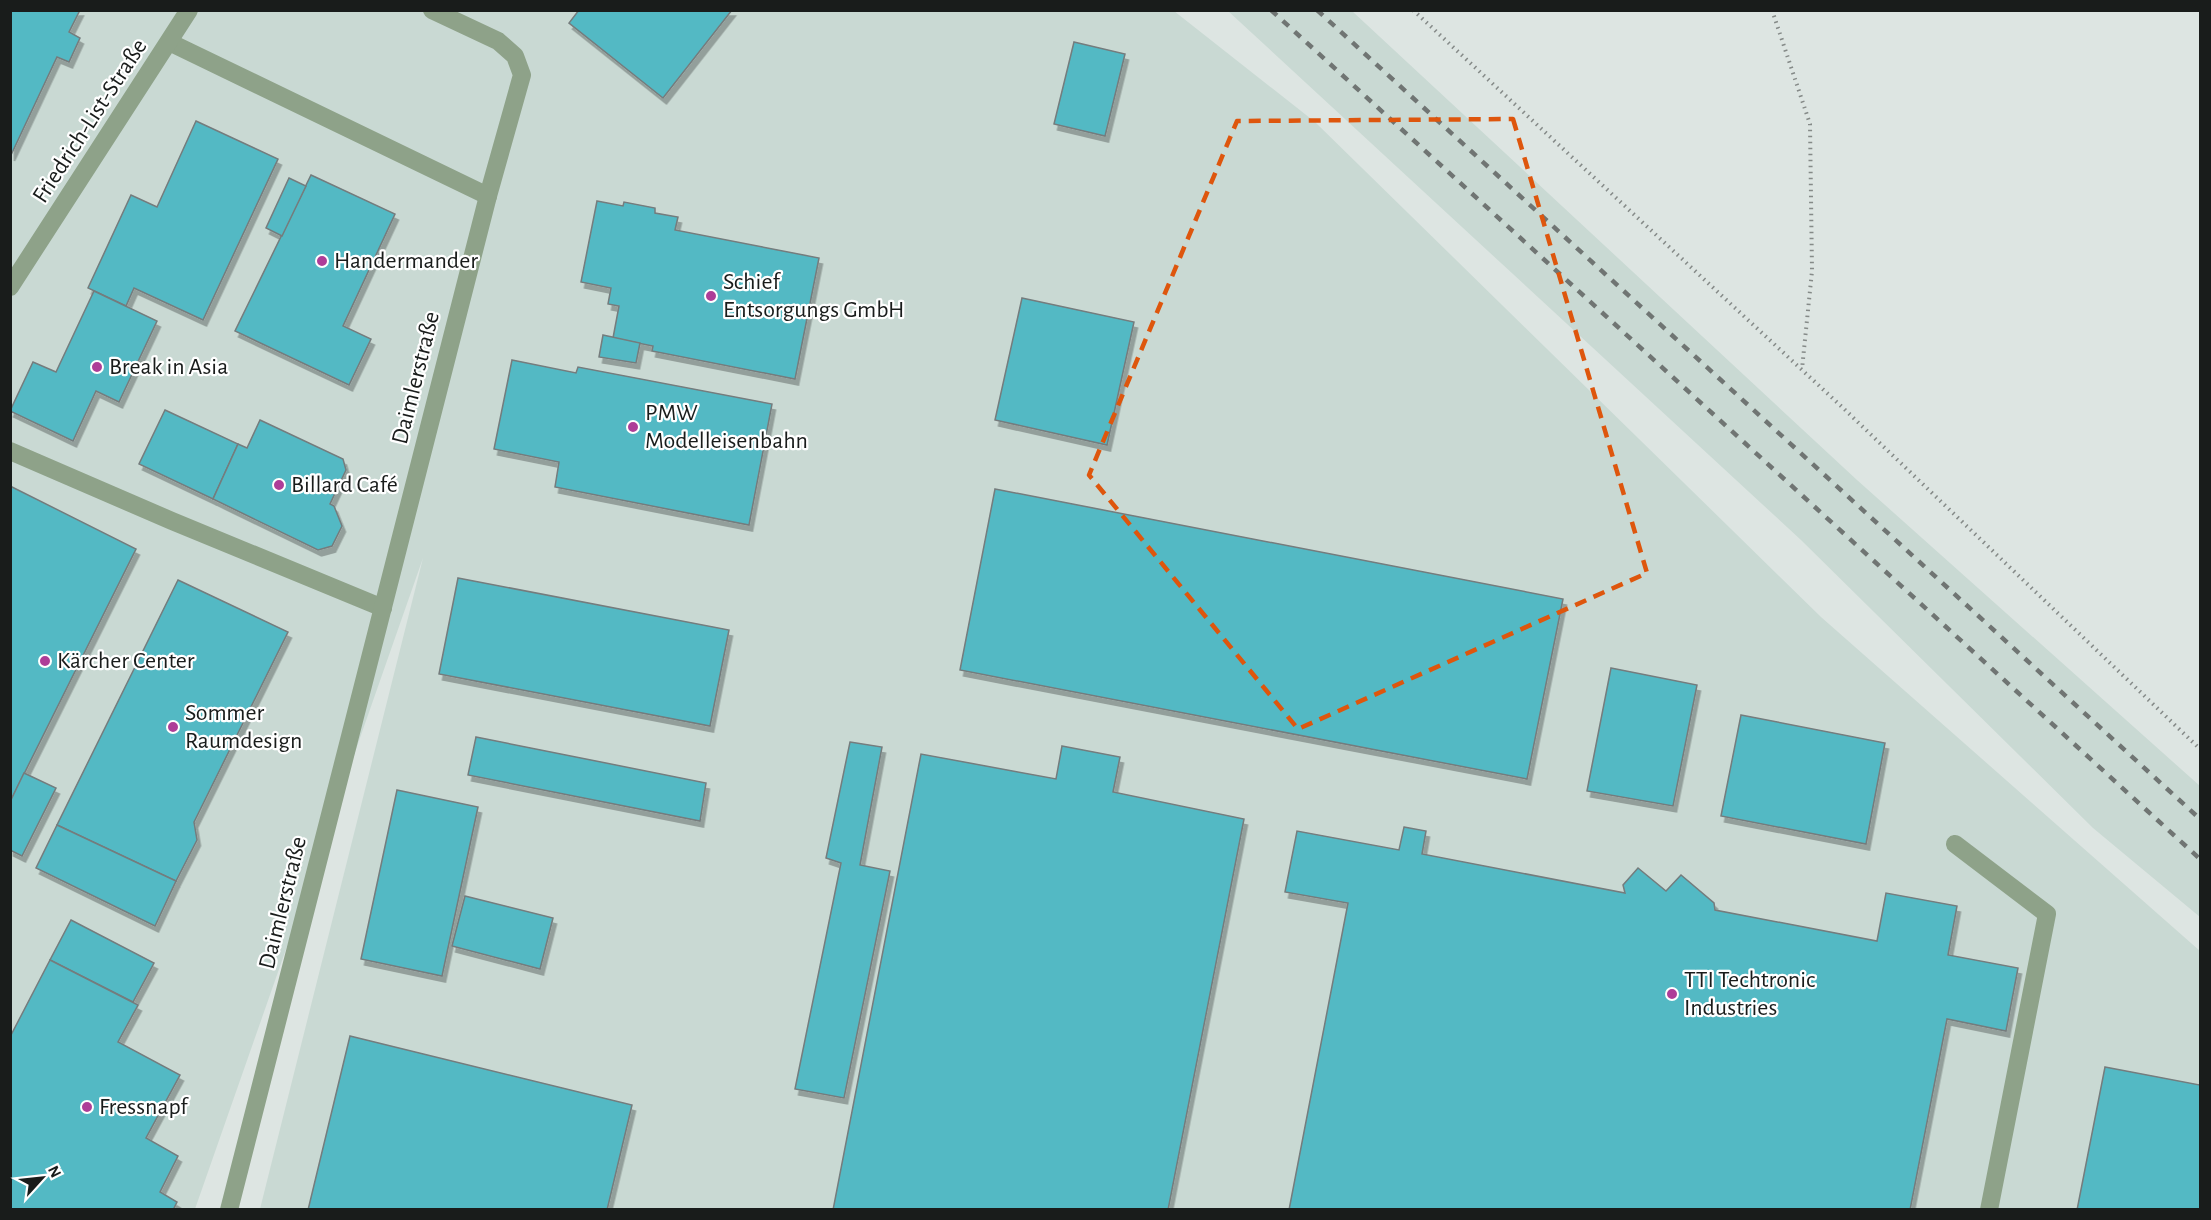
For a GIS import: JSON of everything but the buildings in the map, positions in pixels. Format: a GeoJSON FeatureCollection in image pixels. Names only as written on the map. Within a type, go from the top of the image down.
{"type":"FeatureCollection","features":[{"type":"Feature","properties":{"kind":"street","name":"Friedrich-List-Straße"},"geometry":{"type":"LineString","coordinates":[[10,286],[189,10]]}},
{"type":"Feature","properties":{"kind":"street","name":"Daimlerstraße"},"geometry":{"type":"LineString","coordinates":[[230,1209],[488,196],[522,75],[515,56],[498,41],[432,10]]}},
{"type":"Feature","properties":{"kind":"street"},"geometry":{"type":"LineString","coordinates":[[169,42],[488,196]]}},
{"type":"Feature","properties":{"kind":"street"},"geometry":{"type":"LineString","coordinates":[[10,451],[383,608]]}},
{"type":"Feature","properties":{"kind":"street"},"geometry":{"type":"LineString","coordinates":[[1955,844],[2047,914],[1989,1209]]}},
{"type":"Feature","properties":{"kind":"path"},"geometry":{"type":"LineString","coordinates":[[1413,10],[1802,370],[2200,750]]}},
{"type":"Feature","properties":{"kind":"path"},"geometry":{"type":"LineString","coordinates":[[1772,10],[1810,124],[1812,271],[1802,370]]}},
{"type":"Feature","properties":{"kind":"highlighted area"},"geometry":{"type":"Polygon","coordinates":[[[1513,119],[1647,573],[1298,729],[1089,475],[1237,121],[1513,119]]]}},
{"type":"Feature","properties":{"kind":"shaded area"},"geometry":{"type":"Polygon","coordinates":[[[10,11],[1174,11],[1315,122],[1821,617],[2200,951],[2200,1209],[260,1209],[423,558],[195,1209],[11,1209],[10,11]]]}},
{"type":"Feature","properties":{"kind":"shaded area"},"geometry":{"type":"Polygon","coordinates":[[[1228,11],[1352,11],[1857,480],[2200,786],[2200,917],[2093,828],[1801,540],[1228,11]]]}},
{"type":"Feature","properties":{"kind":"railway"},"geometry":{"type":"LineString","coordinates":[[1271,10],[2200,859]]}},
{"type":"Feature","properties":{"kind":"railway"},"geometry":{"type":"LineString","coordinates":[[1317,10],[2200,819]]}},
{"type":"Feature","properties":{"kind":"place","name":"Handermander"},"geometry":{"type":"Point","coordinates":[322,261]}},
{"type":"Feature","properties":{"kind":"place","name":"Schief Entsorgungs GmbH"},"geometry":{"type":"Point","coordinates":[711,296]}},
{"type":"Feature","properties":{"kind":"place","name":"Break in Asia"},"geometry":{"type":"Point","coordinates":[97,367]}},
{"type":"Feature","properties":{"kind":"place","name":"PMW Modelleisenbahn"},"geometry":{"type":"Point","coordinates":[633,427]}},
{"type":"Feature","properties":{"kind":"place","name":"Billard Café"},"geometry":{"type":"Point","coordinates":[279,485]}},
{"type":"Feature","properties":{"kind":"place","name":"Kärcher Center"},"geometry":{"type":"Point","coordinates":[45,661]}},
{"type":"Feature","properties":{"kind":"place","name":"Sommer Raumdesign"},"geometry":{"type":"Point","coordinates":[173,727]}},
{"type":"Feature","properties":{"kind":"place","name":"TTI Techtronic Industries"},"geometry":{"type":"Point","coordinates":[1672,994]}},
{"type":"Feature","properties":{"kind":"place","name":"Fressnapf"},"geometry":{"type":"Point","coordinates":[87,1107]}}]}
